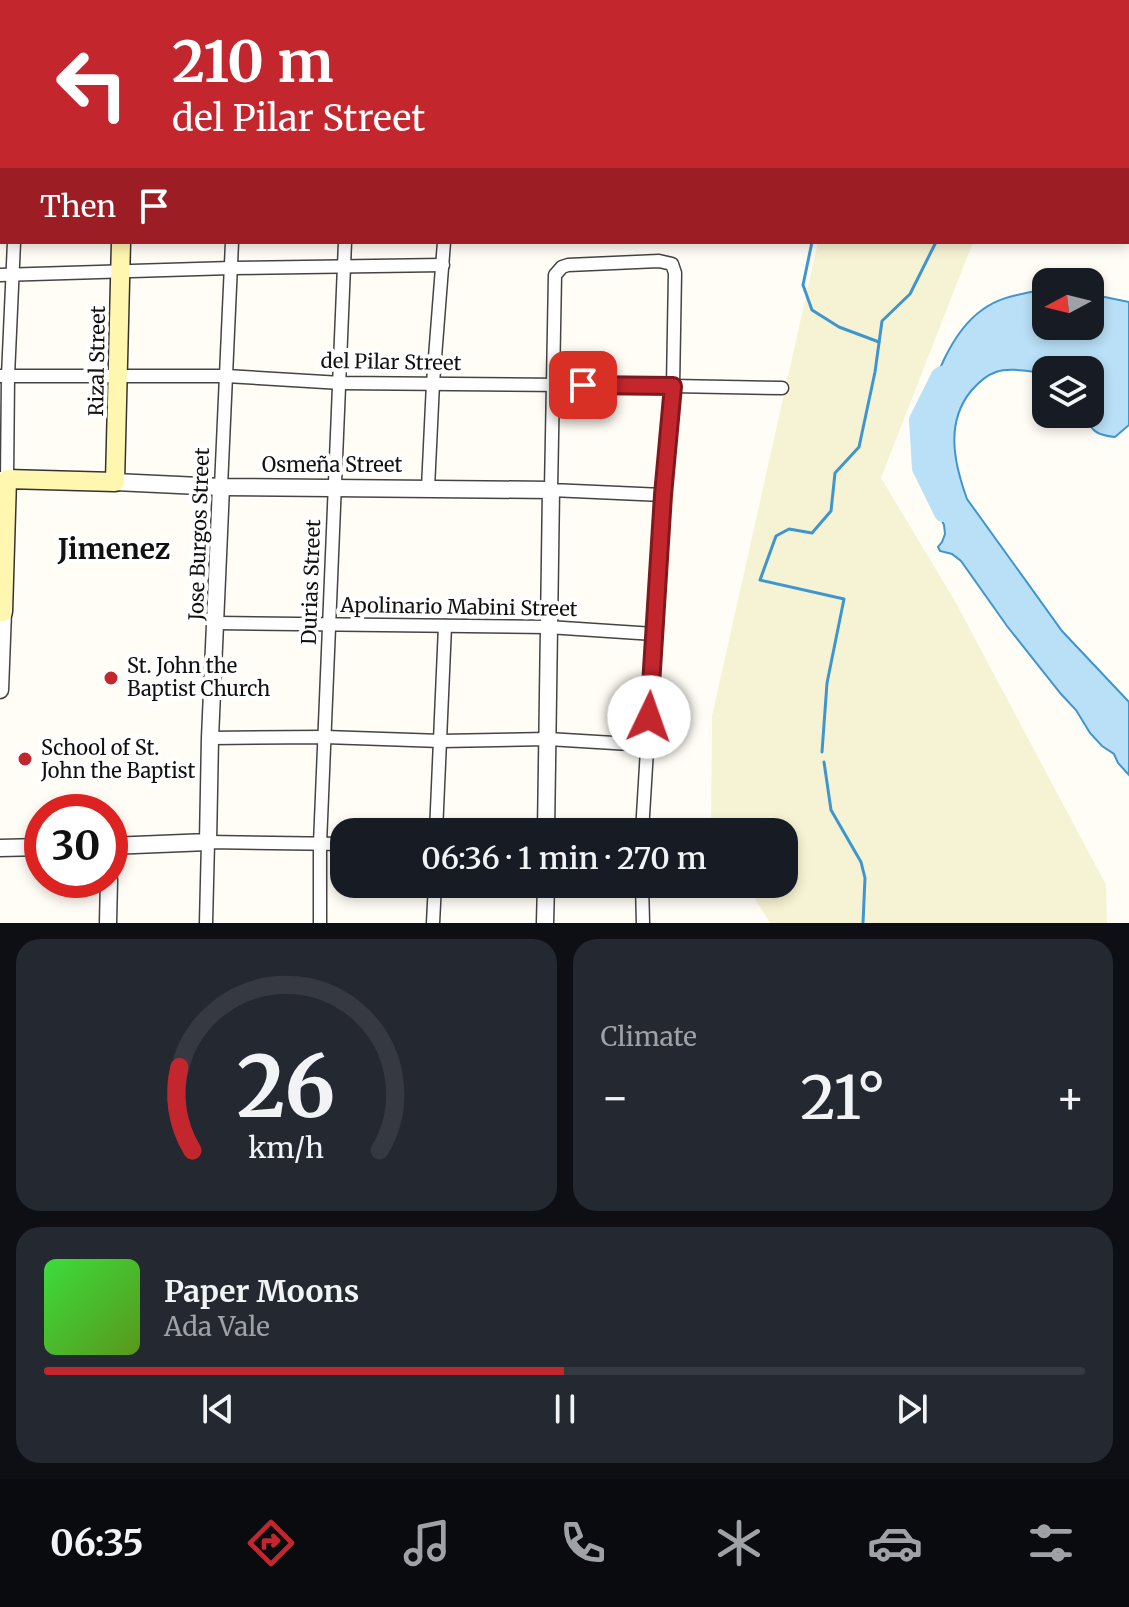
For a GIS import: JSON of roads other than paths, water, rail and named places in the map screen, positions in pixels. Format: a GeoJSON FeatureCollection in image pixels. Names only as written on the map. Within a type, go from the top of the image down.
{"type":"FeatureCollection","features":[{"type":"Feature","properties":{"kind":"main road","name":"Rizal Street"},"geometry":{"type":"LineString","coordinates":[[115,482],[121,244]]}},
{"type":"Feature","properties":{"kind":"main road","name":"Osmeña Street"},"geometry":{"type":"LineString","coordinates":[[4,478],[115,482]]}},
{"type":"Feature","properties":{"kind":"main road"},"geometry":{"type":"LineString","coordinates":[[1,612],[4,478]]}},
{"type":"Feature","properties":{"kind":"street"},"geometry":{"type":"LineString","coordinates":[[4,478],[6,275],[14,244]]}},
{"type":"Feature","properties":{"kind":"street","name":"Jose Burgos Street"},"geometry":{"type":"LineString","coordinates":[[206,923],[210,738],[232,244]]}},
{"type":"Feature","properties":{"kind":"street","name":"Durias Street"},"geometry":{"type":"LineString","coordinates":[[320,923],[320,844],[345,244]]}},
{"type":"Feature","properties":{"kind":"street"},"geometry":{"type":"LineString","coordinates":[[428,488],[444,244]]}},
{"type":"Feature","properties":{"kind":"street"},"geometry":{"type":"LineString","coordinates":[[546,818],[555,275],[568,265],[659,261],[672,264],[675,273],[673,386],[643,818]]}},
{"type":"Feature","properties":{"kind":"street"},"geometry":{"type":"LineString","coordinates":[[6,275],[443,265]]}},
{"type":"Feature","properties":{"kind":"street","name":"del Pilar Street"},"geometry":{"type":"LineString","coordinates":[[4,376],[226,376],[341,383],[782,388]]}},
{"type":"Feature","properties":{"kind":"street","name":"Osmeña Street"},"geometry":{"type":"LineString","coordinates":[[115,482],[221,487],[551,490],[663,495]]}},
{"type":"Feature","properties":{"kind":"street"},"geometry":{"type":"LineString","coordinates":[[0,690],[1,612]]}},
{"type":"Feature","properties":{"kind":"street","name":"Apolinario Mabini Street"},"geometry":{"type":"LineString","coordinates":[[216,623],[548,627],[654,634]]}},
{"type":"Feature","properties":{"kind":"street"},"geometry":{"type":"LineString","coordinates":[[437,818],[445,626]]}},
{"type":"Feature","properties":{"kind":"street"},"geometry":{"type":"LineString","coordinates":[[210,738],[548,739],[647,745]]}},
{"type":"Feature","properties":{"kind":"street"},"geometry":{"type":"LineString","coordinates":[[128,845],[208,842],[330,844]]}},
{"type":"Feature","properties":{"kind":"street"},"geometry":{"type":"LineString","coordinates":[[0,848],[24,847]]}},
{"type":"Feature","properties":{"kind":"street"},"geometry":{"type":"LineString","coordinates":[[108,923],[109,898]]}},
{"type":"Feature","properties":{"kind":"street"},"geometry":{"type":"LineString","coordinates":[[433,923],[434,898]]}},
{"type":"Feature","properties":{"kind":"street"},"geometry":{"type":"LineString","coordinates":[[545,923],[546,898]]}},
{"type":"Feature","properties":{"kind":"street"},"geometry":{"type":"LineString","coordinates":[[642,898],[643,923]]}},
{"type":"Feature","properties":{"kind":"water"},"geometry":{"type":"Polygon","coordinates":[[[1032,292],[1032,340],[1104,340],[1104,297],[1129,302],[1129,425],[1115,437],[1103,435],[1092,428],[1104,428],[1104,356],[1032,356],[1032,372],[996,372],[971,391],[958,416],[954,444],[967,499],[1062,631],[1129,702],[1129,775],[1114,754],[1090,733],[1076,710],[1007,626],[961,561],[938,547],[945,534],[944,525],[932,498],[933,479],[924,468],[923,430],[928,404],[944,359],[961,331],[988,306],[1032,292]]]}},
{"type":"Feature","properties":{"kind":"waterway"},"geometry":{"type":"LineString","coordinates":[[812,244],[803,285],[812,310],[839,327],[879,342]]}},
{"type":"Feature","properties":{"kind":"waterway"},"geometry":{"type":"LineString","coordinates":[[822,752],[827,683],[844,599],[760,580],[776,536],[789,529],[812,533],[831,511],[835,473],[859,447],[882,321],[910,294],[935,244]]}},
{"type":"Feature","properties":{"kind":"waterway"},"geometry":{"type":"LineString","coordinates":[[943,513],[921,468],[918,420],[940,376],[950,372]]}},
{"type":"Feature","properties":{"kind":"waterway"},"geometry":{"type":"LineString","coordinates":[[824,762],[831,810],[861,862],[865,878],[863,923]]}},
{"type":"Feature","properties":{"kind":"place","name":"St. John the Baptist Church"},"geometry":{"type":"Point","coordinates":[111,678]}},
{"type":"Feature","properties":{"kind":"place","name":"School of St. John the Baptist"},"geometry":{"type":"Point","coordinates":[25,759]}},
{"type":"Feature","properties":{"kind":"district","name":"Jimenez"},"geometry":{"type":"Point","coordinates":[114,549]}}]}
